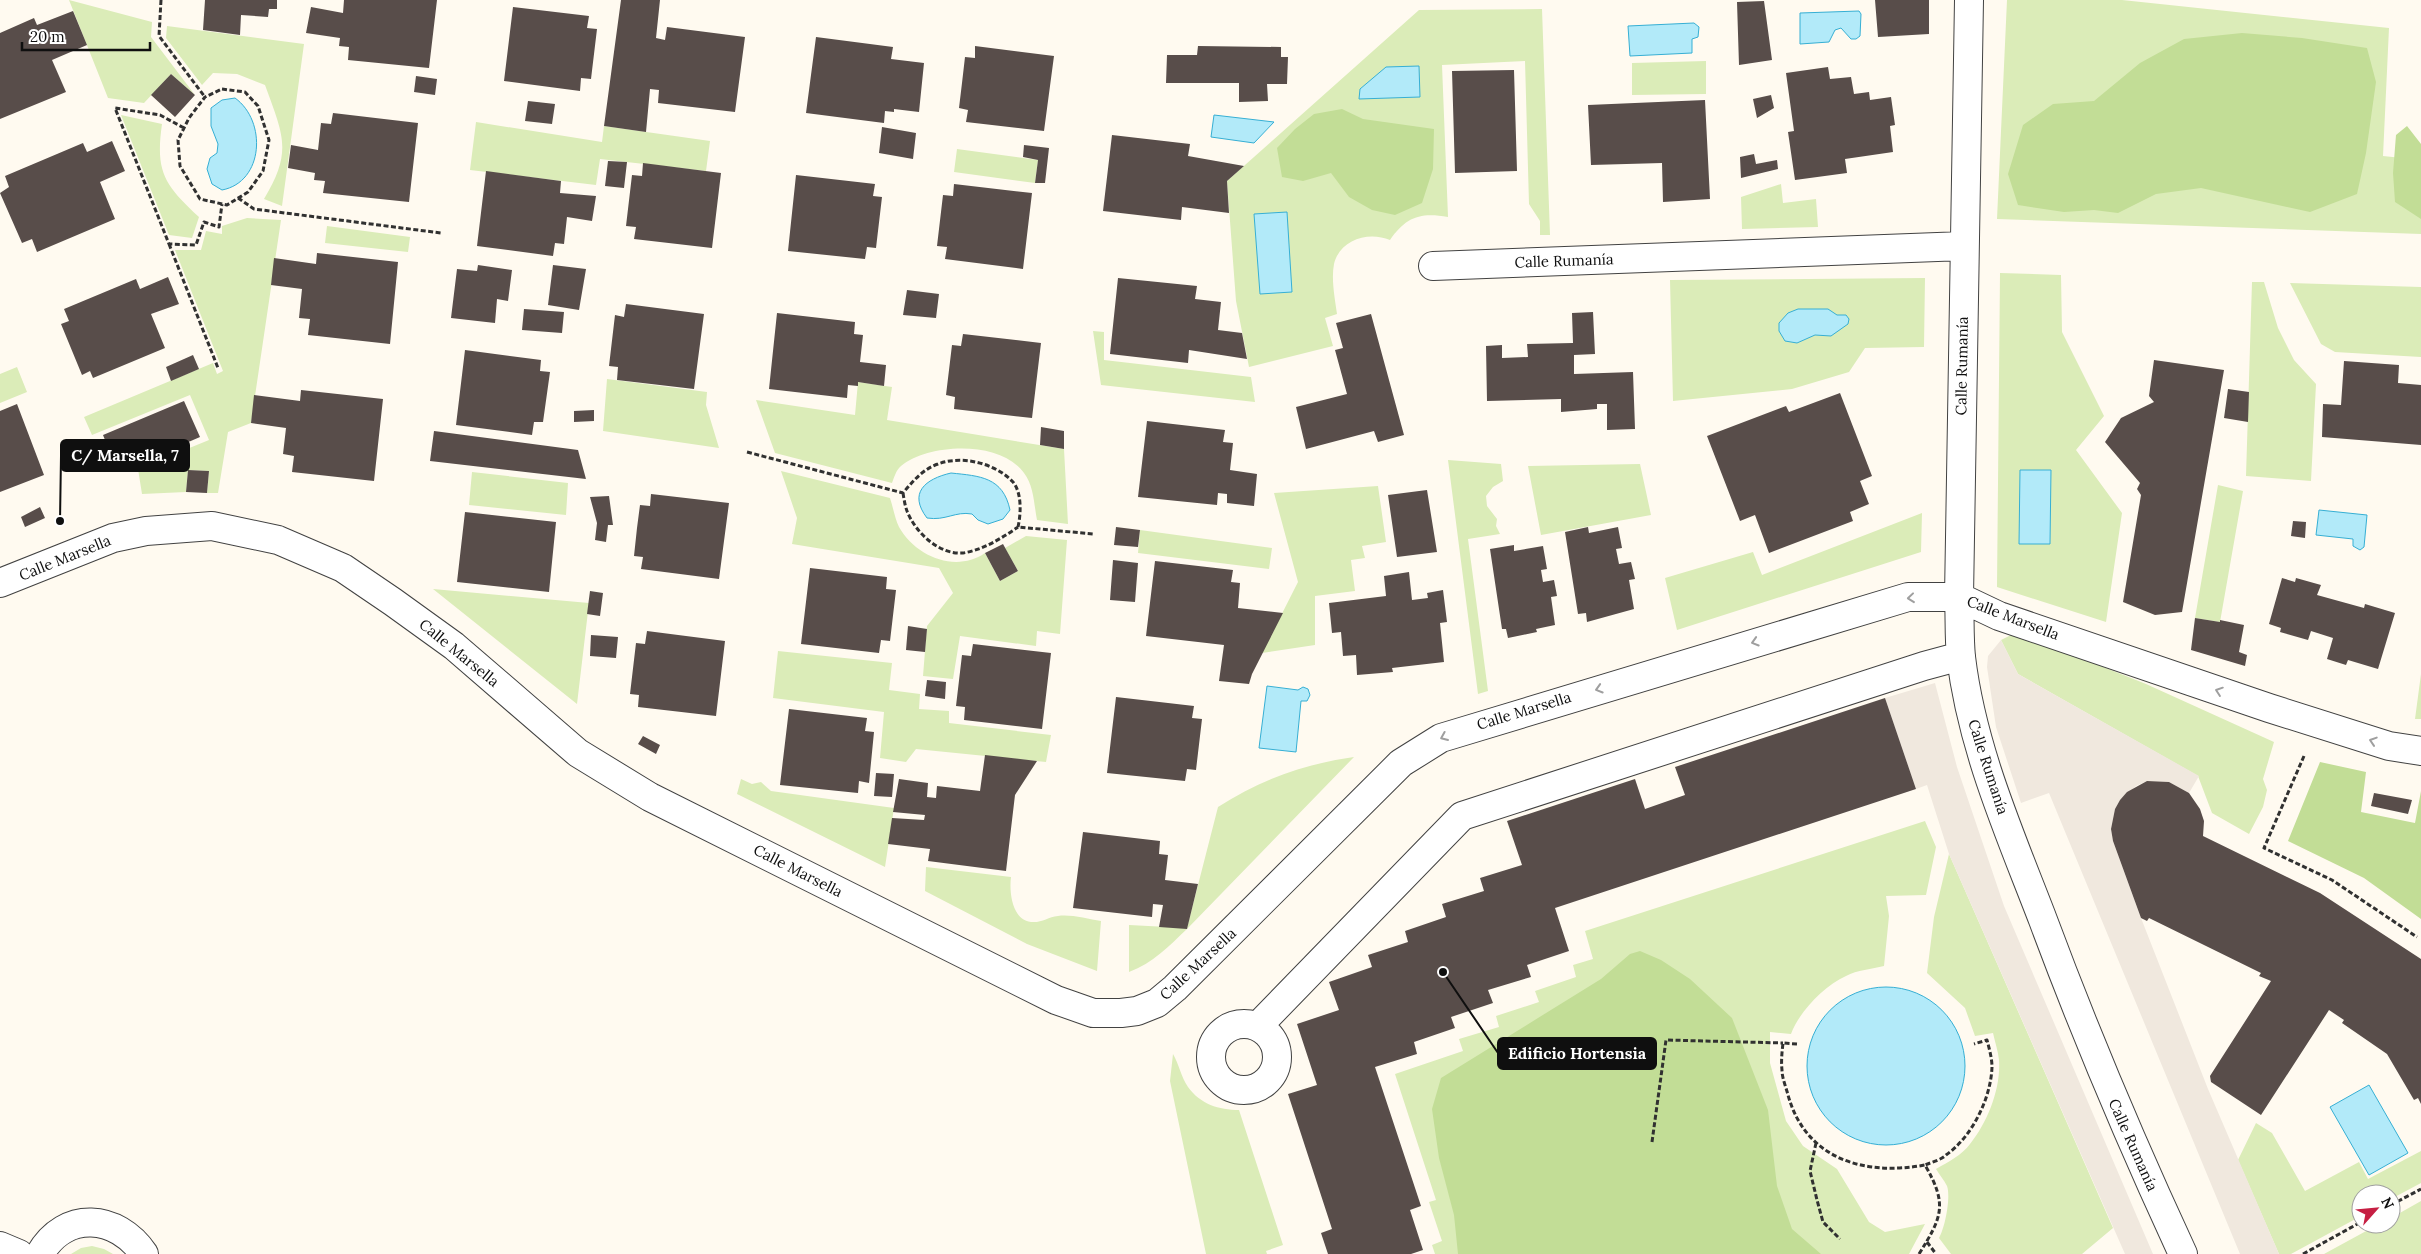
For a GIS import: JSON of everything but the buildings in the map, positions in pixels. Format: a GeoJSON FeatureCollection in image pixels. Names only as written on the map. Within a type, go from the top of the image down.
{"type":"FeatureCollection","features":[{"type":"Feature","properties":{"kind":"street","name":"Calle Rumanía"},"geometry":{"type":"LineString","coordinates":[[1969,0],[1959,597],[1961,656],[1970,710],[1983,761],[2107,1085],[2183,1254]]}},
{"type":"Feature","properties":{"kind":"street","name":"Calle Rumanía"},"geometry":{"type":"LineString","coordinates":[[1433,266],[1964,246]]}},
{"type":"Feature","properties":{"kind":"street","name":"Calle Marsella"},"geometry":{"type":"LineString","coordinates":[[0,583],[104,541],[146,531],[212,526],[278,540],[343,568],[393,602],[454,646],[578,753],[650,797],[1056,1000],[1093,1013],[1137,1011],[1157,1003],[1175,988],[1401,763],[1441,738],[1908,597],[1959,597],[1999,616],[2318,723],[2389,746],[2421,751]]}},
{"type":"Feature","properties":{"kind":"street"},"geometry":{"type":"LineString","coordinates":[[1258,1026],[1462,816],[1924,666],[1961,656]]}},
{"type":"Feature","properties":{"kind":"street"},"geometry":{"type":"LineString","coordinates":[[40,1254],[46,1244],[60,1231],[79,1223],[99,1222],[118,1228],[135,1240],[144,1254]]}},
{"type":"Feature","properties":{"kind":"street"},"geometry":{"type":"LineString","coordinates":[[0,1246],[19,1254]]}},
{"type":"Feature","properties":{"kind":"path"},"geometry":{"type":"LineString","coordinates":[[161,0],[159,36],[205,97]]}},
{"type":"Feature","properties":{"kind":"path"},"geometry":{"type":"LineString","coordinates":[[222,89],[245,92],[258,106],[269,140],[263,171],[248,192],[226,204],[200,199],[180,166],[178,140],[184,128],[205,97],[222,89]]}},
{"type":"Feature","properties":{"kind":"path"},"geometry":{"type":"LineString","coordinates":[[184,128],[160,115],[115,108],[218,368]]}},
{"type":"Feature","properties":{"kind":"path"},"geometry":{"type":"LineString","coordinates":[[238,198],[254,209],[441,233]]}},
{"type":"Feature","properties":{"kind":"path"},"geometry":{"type":"LineString","coordinates":[[169,244],[196,246],[204,222],[219,227],[222,204]]}},
{"type":"Feature","properties":{"kind":"path"},"geometry":{"type":"LineString","coordinates":[[747,452],[903,493]]}},
{"type":"Feature","properties":{"kind":"path"},"geometry":{"type":"LineString","coordinates":[[903,493],[919,474],[938,463],[968,460],[992,468],[1014,483],[1020,506],[1018,527]]}},
{"type":"Feature","properties":{"kind":"path"},"geometry":{"type":"LineString","coordinates":[[903,493],[908,512],[924,537],[940,549],[961,553],[975,550],[1004,537],[1018,527],[1093,534]]}},
{"type":"Feature","properties":{"kind":"path"},"geometry":{"type":"LineString","coordinates":[[2318,723],[2264,848],[2332,880],[2417,937]]}},
{"type":"Feature","properties":{"kind":"path"},"geometry":{"type":"LineString","coordinates":[[1652,1142],[1666,1040],[1797,1044]]}},
{"type":"Feature","properties":{"kind":"path"},"geometry":{"type":"LineString","coordinates":[[1782,1043],[1782,1071],[1792,1111],[1816,1142],[1825,1151],[1842,1160],[1860,1166],[1901,1169],[1925,1165],[1946,1156],[1964,1137],[1979,1114],[1989,1086],[1992,1066],[1987,1040],[1974,1044]]}},
{"type":"Feature","properties":{"kind":"path"},"geometry":{"type":"LineString","coordinates":[[1816,1142],[1810,1171],[1817,1200],[1823,1222],[1840,1238]]}},
{"type":"Feature","properties":{"kind":"path"},"geometry":{"type":"LineString","coordinates":[[1919,1254],[1938,1223],[1940,1198],[1925,1165]]}},
{"type":"Feature","properties":{"kind":"path"},"geometry":{"type":"LineString","coordinates":[[2401,1200],[2421,1189]]}},
{"type":"Feature","properties":{"kind":"path"},"geometry":{"type":"LineString","coordinates":[[2303,1254],[2351,1228]]}},
{"type":"Feature","properties":{"kind":"path"},"geometry":{"type":"LineString","coordinates":[[1927,1242],[1936,1254]]}},
{"type":"Feature","properties":{"kind":"green space"},"geometry":{"type":"Polygon","coordinates":[[[69,0],[152,22],[151,37],[195,95],[171,74],[144,103],[108,98],[69,0]]]}},
{"type":"Feature","properties":{"kind":"green space"},"geometry":{"type":"Polygon","coordinates":[[[2007,0],[2122,0],[2389,28],[2383,156],[2421,160],[2421,234],[1997,219],[2007,0]]]}},
{"type":"Feature","properties":{"kind":"green space"},"geometry":{"type":"Polygon","coordinates":[[[1542,9],[1550,235],[1540,235],[1540,221],[1529,204],[1525,61],[1442,65],[1448,217],[1429,215],[1414,218],[1402,226],[1390,240],[1382,237],[1365,237],[1356,239],[1342,248],[1337,255],[1333,270],[1337,314],[1325,318],[1333,346],[1249,367],[1236,301],[1227,181],[1419,10],[1542,9]]]}},
{"type":"Feature","properties":{"kind":"green space"},"geometry":{"type":"Polygon","coordinates":[[[167,26],[304,44],[282,206],[264,199],[279,168],[282,155],[282,143],[277,117],[265,85],[237,74],[213,73],[202,85],[166,38],[167,26]]]}},
{"type":"Feature","properties":{"kind":"green space"},"geometry":{"type":"Polygon","coordinates":[[[2242,33],[2302,38],[2367,48],[2376,82],[2366,153],[2357,194],[2310,212],[2201,188],[2156,194],[2118,213],[2094,210],[2064,212],[2018,205],[2008,174],[2023,125],[2053,104],[2094,101],[2140,63],[2184,39],[2242,33]]]}},
{"type":"Feature","properties":{"kind":"green space"},"geometry":{"type":"Polygon","coordinates":[[[1706,61],[1706,94],[1632,95],[1632,63],[1706,61]]]}},
{"type":"Feature","properties":{"kind":"green space"},"geometry":{"type":"Polygon","coordinates":[[[1342,109],[1363,119],[1434,129],[1433,169],[1422,203],[1395,215],[1372,210],[1349,197],[1331,173],[1303,181],[1282,177],[1277,148],[1295,129],[1314,114],[1342,109]]]}},
{"type":"Feature","properties":{"kind":"green space"},"geometry":{"type":"Polygon","coordinates":[[[121,115],[162,124],[160,155],[165,177],[178,196],[199,217],[192,238],[169,235],[121,115]]]}},
{"type":"Feature","properties":{"kind":"green space"},"geometry":{"type":"Polygon","coordinates":[[[476,122],[602,142],[604,126],[710,141],[706,171],[600,159],[596,185],[470,170],[476,122]]]}},
{"type":"Feature","properties":{"kind":"green space"},"geometry":{"type":"Polygon","coordinates":[[[2407,126],[2421,144],[2421,219],[2395,202],[2393,173],[2396,135],[2407,126]]]}},
{"type":"Feature","properties":{"kind":"green space"},"geometry":{"type":"Polygon","coordinates":[[[957,149],[1038,160],[1035,183],[954,172],[957,149]]]}},
{"type":"Feature","properties":{"kind":"green space"},"geometry":{"type":"Polygon","coordinates":[[[1781,184],[1783,203],[1816,199],[1818,227],[1742,229],[1741,197],[1781,184]]]}},
{"type":"Feature","properties":{"kind":"green space"},"geometry":{"type":"Polygon","coordinates":[[[247,218],[281,220],[251,423],[228,432],[218,493],[207,493],[209,471],[188,470],[186,492],[142,494],[138,469],[209,440],[190,395],[92,435],[84,417],[213,363],[217,374],[223,371],[175,250],[201,250],[206,231],[222,234],[222,226],[247,218]]]}},
{"type":"Feature","properties":{"kind":"green space"},"geometry":{"type":"Polygon","coordinates":[[[327,226],[410,237],[408,252],[325,243],[327,226]]]}},
{"type":"Feature","properties":{"kind":"green space"},"geometry":{"type":"Polygon","coordinates":[[[2000,273],[2061,275],[2062,332],[2104,416],[2076,450],[2122,513],[2106,622],[1997,587],[2000,273]]]}},
{"type":"Feature","properties":{"kind":"green space"},"geometry":{"type":"Polygon","coordinates":[[[1925,278],[1924,347],[1865,348],[1849,372],[1792,389],[1673,401],[1670,280],[1925,278]]]}},
{"type":"Feature","properties":{"kind":"green space"},"geometry":{"type":"Polygon","coordinates":[[[2252,282],[2264,282],[2278,328],[2294,360],[2316,384],[2311,481],[2246,476],[2252,282]]]}},
{"type":"Feature","properties":{"kind":"green space"},"geometry":{"type":"Polygon","coordinates":[[[2290,283],[2421,287],[2421,357],[2335,352],[2321,344],[2290,283]]]}},
{"type":"Feature","properties":{"kind":"green space"},"geometry":{"type":"Polygon","coordinates":[[[1093,331],[1104,332],[1104,360],[1251,377],[1255,402],[1101,385],[1093,331]]]}},
{"type":"Feature","properties":{"kind":"green space"},"geometry":{"type":"Polygon","coordinates":[[[17,367],[27,392],[0,403],[0,374],[17,367]]]}},
{"type":"Feature","properties":{"kind":"green space"},"geometry":{"type":"Polygon","coordinates":[[[607,379],[707,392],[706,405],[719,448],[603,431],[607,379]]]}},
{"type":"Feature","properties":{"kind":"green space"},"geometry":{"type":"Polygon","coordinates":[[[858,382],[892,387],[887,420],[1064,449],[1068,524],[1037,520],[1032,490],[1024,473],[1013,462],[982,450],[946,449],[913,458],[901,466],[896,472],[892,483],[775,453],[756,400],[855,415],[858,382]]]}},
{"type":"Feature","properties":{"kind":"green space"},"geometry":{"type":"Polygon","coordinates":[[[1448,460],[1501,464],[1503,481],[1493,487],[1486,496],[1487,506],[1497,519],[1496,526],[1500,534],[1468,539],[1488,691],[1478,694],[1448,460]]]}},
{"type":"Feature","properties":{"kind":"green space"},"geometry":{"type":"Polygon","coordinates":[[[1640,464],[1651,515],[1541,535],[1528,466],[1640,464]]]}},
{"type":"Feature","properties":{"kind":"green space"},"geometry":{"type":"Polygon","coordinates":[[[781,471],[890,498],[899,527],[906,538],[916,547],[937,559],[950,561],[962,562],[974,559],[985,553],[1000,581],[1018,571],[1005,548],[1026,536],[1067,540],[1060,634],[1037,631],[1036,646],[960,636],[953,679],[923,676],[927,626],[953,593],[939,568],[792,544],[797,518],[781,471]]]}},
{"type":"Feature","properties":{"kind":"green space"},"geometry":{"type":"Polygon","coordinates":[[[472,472],[568,483],[566,515],[469,505],[472,472]]]}},
{"type":"Feature","properties":{"kind":"green space"},"geometry":{"type":"Polygon","coordinates":[[[2218,485],[2243,491],[2220,622],[2195,618],[2218,485]]]}},
{"type":"Feature","properties":{"kind":"green space"},"geometry":{"type":"Polygon","coordinates":[[[1378,486],[1386,542],[1362,546],[1365,558],[1351,560],[1355,591],[1315,596],[1315,645],[1262,653],[1298,582],[1274,493],[1378,486]]]}},
{"type":"Feature","properties":{"kind":"green space"},"geometry":{"type":"Polygon","coordinates":[[[1922,513],[1921,552],[1677,630],[1665,578],[1753,552],[1762,575],[1922,513]]]}},
{"type":"Feature","properties":{"kind":"green space"},"geometry":{"type":"Polygon","coordinates":[[[1140,530],[1272,548],[1269,569],[1138,553],[1140,530]]]}},
{"type":"Feature","properties":{"kind":"green space"},"geometry":{"type":"Polygon","coordinates":[[[433,589],[589,603],[577,704],[433,589]]]}},
{"type":"Feature","properties":{"kind":"green space"},"geometry":{"type":"Polygon","coordinates":[[[2021,634],[2146,684],[2274,742],[2263,779],[2267,790],[2263,807],[2249,834],[2212,813],[2198,776],[2018,674],[2001,640],[2011,635],[2021,634]]]}},
{"type":"Feature","properties":{"kind":"green space"},"geometry":{"type":"Polygon","coordinates":[[[778,651],[892,663],[889,690],[920,694],[919,709],[949,711],[949,723],[1051,735],[1046,762],[916,749],[906,762],[880,758],[884,712],[773,698],[778,651]]]}},
{"type":"Feature","properties":{"kind":"green space"},"geometry":{"type":"Polygon","coordinates":[[[2421,674],[2421,719],[2415,719],[2421,674]]]}},
{"type":"Feature","properties":{"kind":"green space"},"geometry":{"type":"Polygon","coordinates":[[[1354,757],[1187,929],[1153,959],[1129,972],[1129,925],[1187,928],[1218,807],[1234,797],[1283,774],[1318,764],[1354,757]]]}},
{"type":"Feature","properties":{"kind":"green space"},"geometry":{"type":"Polygon","coordinates":[[[2320,762],[2366,772],[2361,812],[2415,823],[2421,791],[2421,919],[2364,878],[2288,841],[2320,762]]]}},
{"type":"Feature","properties":{"kind":"green space"},"geometry":{"type":"Polygon","coordinates":[[[741,779],[752,784],[761,782],[771,791],[894,808],[885,867],[737,794],[741,779]]]}},
{"type":"Feature","properties":{"kind":"green space"},"geometry":{"type":"Polygon","coordinates":[[[1925,821],[1936,847],[1926,895],[1886,896],[1889,916],[1884,966],[1850,974],[1829,986],[1813,1000],[1800,1017],[1791,1034],[1770,1032],[1770,1063],[1786,1121],[1803,1146],[1837,1169],[1869,1222],[1885,1232],[1925,1224],[1909,1254],[1435,1254],[1432,1245],[1442,1241],[1429,1202],[1436,1200],[1395,1074],[1463,1051],[1459,1039],[1499,1027],[1496,1016],[1539,1002],[1535,991],[1576,977],[1573,965],[1593,959],[1585,931],[1925,821]]]}},
{"type":"Feature","properties":{"kind":"green space"},"geometry":{"type":"Polygon","coordinates":[[[1949,854],[2113,1228],[2082,1254],[1951,1254],[1939,1238],[1947,1212],[1948,1191],[1946,1184],[1936,1169],[1963,1152],[1982,1126],[1992,1104],[1999,1071],[1999,1057],[1993,1033],[1975,1036],[1965,1008],[1927,973],[1934,917],[1949,854]]]}},
{"type":"Feature","properties":{"kind":"green space"},"geometry":{"type":"Polygon","coordinates":[[[926,867],[1011,877],[1011,897],[1016,911],[1025,920],[1031,922],[1063,916],[1101,921],[1097,971],[1027,944],[925,891],[926,867]]]}},
{"type":"Feature","properties":{"kind":"green space"},"geometry":{"type":"Polygon","coordinates":[[[1640,951],[1661,960],[1690,979],[1732,1018],[1768,1110],[1777,1186],[1792,1229],[1821,1254],[1458,1254],[1454,1215],[1439,1158],[1432,1109],[1441,1078],[1601,979],[1630,954],[1640,951]]]}},
{"type":"Feature","properties":{"kind":"green space"},"geometry":{"type":"Polygon","coordinates":[[[1173,1054],[1186,1083],[1198,1098],[1210,1105],[1224,1109],[1239,1110],[1283,1245],[1266,1251],[1267,1254],[1206,1254],[1170,1081],[1173,1054]]]}},
{"type":"Feature","properties":{"kind":"green space"},"geometry":{"type":"Polygon","coordinates":[[[2256,1123],[2272,1133],[2305,1191],[2359,1162],[2368,1179],[2421,1151],[2421,1183],[2401,1194],[2401,1184],[2351,1184],[2351,1221],[2291,1254],[2279,1254],[2238,1160],[2256,1123]]]}},
{"type":"Feature","properties":{"kind":"green space"},"geometry":{"type":"Polygon","coordinates":[[[2421,1201],[2421,1254],[2324,1254],[2361,1234],[2401,1234],[2401,1212],[2421,1201]]]}},
{"type":"Feature","properties":{"kind":"green space"},"geometry":{"type":"Polygon","coordinates":[[[92,1246],[113,1254],[71,1254],[81,1248],[92,1246]]]}},
{"type":"Feature","properties":{"kind":"shaded area"},"geometry":{"type":"Polygon","coordinates":[[[2001,640],[2018,674],[2199,776],[2189,793],[2169,782],[2147,781],[2136,786],[2120,800],[2115,809],[2111,829],[2113,841],[2208,1089],[2279,1254],[2240,1254],[2049,793],[2021,803],[1996,727],[1987,667],[1988,656],[2001,640]]]}},
{"type":"Feature","properties":{"kind":"shaded area"},"geometry":{"type":"Polygon","coordinates":[[[1935,683],[1957,767],[2004,906],[2153,1254],[2125,1254],[1949,854],[1927,785],[1916,789],[1885,698],[1935,683]]]}},
{"type":"Feature","properties":{"kind":"water"},"geometry":{"type":"Polygon","coordinates":[[[1859,11],[1861,14],[1860,36],[1856,39],[1851,39],[1841,28],[1835,30],[1829,42],[1800,44],[1800,13],[1859,11]]]}},
{"type":"Feature","properties":{"kind":"water"},"geometry":{"type":"Polygon","coordinates":[[[1694,23],[1699,27],[1698,37],[1692,39],[1692,53],[1630,56],[1628,26],[1694,23]]]}},
{"type":"Feature","properties":{"kind":"water"},"geometry":{"type":"Polygon","coordinates":[[[1419,66],[1420,97],[1359,99],[1360,89],[1386,67],[1419,66]]]}},
{"type":"Feature","properties":{"kind":"water"},"geometry":{"type":"Polygon","coordinates":[[[235,98],[245,108],[252,121],[256,135],[256,150],[253,163],[246,175],[236,185],[222,190],[212,184],[207,169],[210,158],[217,153],[218,144],[211,126],[211,108],[222,100],[235,98]]]}},
{"type":"Feature","properties":{"kind":"water"},"geometry":{"type":"Polygon","coordinates":[[[1214,115],[1274,122],[1254,143],[1211,137],[1214,115]]]}},
{"type":"Feature","properties":{"kind":"water"},"geometry":{"type":"Polygon","coordinates":[[[1287,212],[1292,292],[1260,294],[1254,214],[1287,212]]]}},
{"type":"Feature","properties":{"kind":"water"},"geometry":{"type":"Polygon","coordinates":[[[1798,309],[1828,309],[1837,315],[1846,315],[1849,319],[1848,324],[1831,336],[1815,335],[1797,343],[1785,341],[1779,331],[1779,323],[1788,313],[1798,309]]]}},
{"type":"Feature","properties":{"kind":"water"},"geometry":{"type":"Polygon","coordinates":[[[2020,470],[2051,470],[2050,544],[2019,544],[2020,470]]]}},
{"type":"Feature","properties":{"kind":"water"},"geometry":{"type":"Polygon","coordinates":[[[951,473],[971,475],[989,480],[1002,491],[1007,499],[1010,510],[1003,519],[988,524],[978,520],[972,514],[966,513],[934,519],[927,518],[919,501],[919,494],[922,488],[934,479],[951,473]]]}},
{"type":"Feature","properties":{"kind":"water"},"geometry":{"type":"Polygon","coordinates":[[[2319,510],[2367,515],[2364,547],[2360,550],[2353,546],[2353,539],[2316,535],[2319,510]]]}},
{"type":"Feature","properties":{"kind":"water"},"geometry":{"type":"Polygon","coordinates":[[[1267,686],[1298,690],[1303,687],[1308,689],[1310,695],[1307,701],[1301,701],[1296,752],[1259,748],[1267,686]]]}},
{"type":"Feature","properties":{"kind":"water"},"geometry":{"type":"Polygon","coordinates":[[[1894,987],[1909,990],[1923,996],[1942,1010],[1952,1022],[1962,1043],[1965,1066],[1962,1089],[1952,1110],[1942,1122],[1930,1132],[1909,1142],[1894,1145],[1878,1145],[1863,1142],[1842,1132],[1820,1110],[1808,1081],[1807,1058],[1810,1043],[1820,1022],[1842,1000],[1871,988],[1894,987]]]}},
{"type":"Feature","properties":{"kind":"water"},"geometry":{"type":"Polygon","coordinates":[[[2369,1085],[2408,1153],[2369,1175],[2330,1107],[2369,1085]]]}},
{"type":"Feature","properties":{"kind":"place","name":"C/ Marsella, 7"},"geometry":{"type":"Point","coordinates":[60,521]}},
{"type":"Feature","properties":{"kind":"place","name":"Edificio Hortensia"},"geometry":{"type":"Point","coordinates":[1443,972]}}]}
